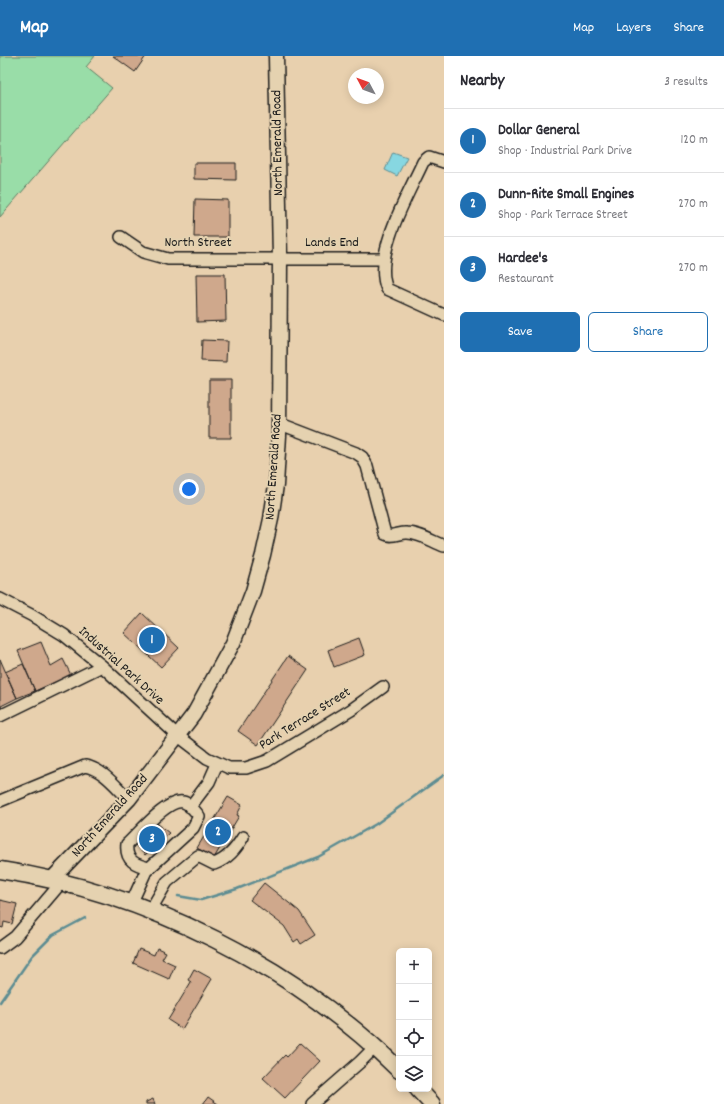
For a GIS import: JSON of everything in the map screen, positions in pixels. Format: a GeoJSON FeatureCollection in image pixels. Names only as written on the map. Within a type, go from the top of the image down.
{"type":"FeatureCollection","features":[{"type":"Feature","properties":{"kind":"highway"},"geometry":{"type":"LineString","coordinates":[[0,870],[56,882],[131,904],[232,948],[313,999],[376,1047],[396,1067]]}},
{"type":"Feature","properties":{"kind":"highway"},"geometry":{"type":"LineString","coordinates":[[421,1092],[432,1104]]}},
{"type":"Feature","properties":{"kind":"main road","name":"North Emerald Road"},"geometry":{"type":"LineString","coordinates":[[56,882],[146,779],[176,735],[194,714],[233,643],[253,591],[271,519],[276,485],[280,258],[276,56]]}},
{"type":"Feature","properties":{"kind":"street"},"geometry":{"type":"LineString","coordinates":[[444,162],[429,157],[423,162],[388,241],[384,258],[384,276],[387,289],[444,315]]}},
{"type":"Feature","properties":{"kind":"street","name":"North Street"},"geometry":{"type":"LineString","coordinates":[[121,237],[143,252],[162,259],[280,258]]}},
{"type":"Feature","properties":{"kind":"street","name":"Lands End"},"geometry":{"type":"LineString","coordinates":[[280,258],[384,258]]}},
{"type":"Feature","properties":{"kind":"street"},"geometry":{"type":"LineString","coordinates":[[278,423],[348,450],[362,457],[367,466],[385,534],[390,536],[404,533],[414,534],[444,546]]}},
{"type":"Feature","properties":{"kind":"street","name":"Industrial Park Drive"},"geometry":{"type":"LineString","coordinates":[[0,599],[47,624],[102,666],[176,735]]}},
{"type":"Feature","properties":{"kind":"street"},"geometry":{"type":"LineString","coordinates":[[0,716],[102,666]]}},
{"type":"Feature","properties":{"kind":"street","name":"Park Terrace Street"},"geometry":{"type":"LineString","coordinates":[[176,735],[217,764],[237,768],[254,766],[267,761],[351,710],[383,686]]}},
{"type":"Feature","properties":{"kind":"street"},"geometry":{"type":"LineString","coordinates":[[190,807],[209,782],[217,764]]}},
{"type":"Feature","properties":{"kind":"street"},"geometry":{"type":"LineString","coordinates":[[0,800],[85,766],[93,767],[100,771],[129,799]]}},
{"type":"Feature","properties":{"kind":"street"},"geometry":{"type":"LineString","coordinates":[[131,904],[146,871],[193,828],[199,816],[182,801],[166,806],[127,844],[126,850],[131,861],[137,866],[149,868]]}},
{"type":"Feature","properties":{"kind":"street"},"geometry":{"type":"LineString","coordinates":[[150,911],[167,882],[198,856],[214,864],[223,861],[238,846],[243,837]]}},
{"type":"Feature","properties":{"kind":"street"},"geometry":{"type":"LineString","coordinates":[[0,948],[15,937],[56,882]]}},
{"type":"Feature","properties":{"kind":"street"},"geometry":{"type":"LineString","coordinates":[[312,1104],[376,1047]]}},
{"type":"Feature","properties":{"kind":"green space"},"geometry":{"type":"Polygon","coordinates":[[[0,56],[95,56],[86,67],[112,88],[0,217],[0,56]]]}},
{"type":"Feature","properties":{"kind":"water"},"geometry":{"type":"Polygon","coordinates":[[[393,152],[407,157],[397,176],[385,170],[393,152]]]}},
{"type":"Feature","properties":{"kind":"building"},"geometry":{"type":"Polygon","coordinates":[[[113,56],[146,56],[135,72],[113,56]]]}},
{"type":"Feature","properties":{"kind":"building"},"geometry":{"type":"Polygon","coordinates":[[[194,163],[236,163],[236,180],[194,179],[194,163]]]}},
{"type":"Feature","properties":{"kind":"building"},"geometry":{"type":"Polygon","coordinates":[[[195,199],[228,200],[228,237],[194,237],[195,199]]]}},
{"type":"Feature","properties":{"kind":"building"},"geometry":{"type":"Polygon","coordinates":[[[196,274],[225,274],[226,321],[197,322],[196,274]]]}},
{"type":"Feature","properties":{"kind":"building"},"geometry":{"type":"Polygon","coordinates":[[[202,340],[227,341],[226,362],[201,361],[202,340]]]}},
{"type":"Feature","properties":{"kind":"building"},"geometry":{"type":"Polygon","coordinates":[[[209,380],[231,380],[231,438],[209,438],[209,380]]]}},
{"type":"Feature","properties":{"kind":"building"},"geometry":{"type":"Polygon","coordinates":[[[142,613],[179,648],[161,667],[124,633],[142,613]]]}},
{"type":"Feature","properties":{"kind":"building"},"geometry":{"type":"Polygon","coordinates":[[[359,638],[365,655],[334,667],[328,650],[359,638]]]}},
{"type":"Feature","properties":{"kind":"building"},"geometry":{"type":"Polygon","coordinates":[[[41,642],[51,666],[63,659],[71,675],[35,691],[18,651],[41,642]]]}},
{"type":"Feature","properties":{"kind":"building"},"geometry":{"type":"Polygon","coordinates":[[[288,656],[308,670],[258,745],[238,731],[288,656]]]}},
{"type":"Feature","properties":{"kind":"building"},"geometry":{"type":"Polygon","coordinates":[[[0,659],[17,698],[1,706],[2,709],[0,710],[0,659]]]}},
{"type":"Feature","properties":{"kind":"building"},"geometry":{"type":"Polygon","coordinates":[[[23,664],[35,691],[17,698],[5,672],[23,664]]]}},
{"type":"Feature","properties":{"kind":"building"},"geometry":{"type":"Polygon","coordinates":[[[228,797],[242,805],[237,815],[239,816],[214,858],[197,848],[228,797]]]}},
{"type":"Feature","properties":{"kind":"building"},"geometry":{"type":"Polygon","coordinates":[[[158,824],[169,833],[145,855],[135,844],[158,824]]]}},
{"type":"Feature","properties":{"kind":"building"},"geometry":{"type":"Polygon","coordinates":[[[264,883],[299,911],[315,935],[301,944],[298,939],[294,942],[284,926],[250,900],[264,883]]]}},
{"type":"Feature","properties":{"kind":"building"},"geometry":{"type":"Polygon","coordinates":[[[0,900],[17,904],[12,924],[4,922],[3,928],[0,927],[0,900]]]}},
{"type":"Feature","properties":{"kind":"building"},"geometry":{"type":"Polygon","coordinates":[[[157,948],[166,952],[162,959],[175,965],[169,979],[133,963],[139,949],[154,955],[157,948]]]}},
{"type":"Feature","properties":{"kind":"building"},"geometry":{"type":"Polygon","coordinates":[[[194,969],[212,979],[182,1029],[168,1020],[191,982],[188,980],[194,969]]]}},
{"type":"Feature","properties":{"kind":"building"},"geometry":{"type":"Polygon","coordinates":[[[300,1043],[320,1061],[285,1098],[263,1078],[285,1055],[287,1057],[300,1043]]]}},
{"type":"Feature","properties":{"kind":"building"},"geometry":{"type":"Polygon","coordinates":[[[208,1097],[218,1104],[203,1104],[208,1097]]]}},
{"type":"Feature","properties":{"kind":"building"},"geometry":{"type":"Polygon","coordinates":[[[153,1099],[155,1104],[146,1104],[146,1102],[153,1099]]]}},
{"type":"Feature","properties":{"kind":"waterway"},"geometry":{"type":"LineString","coordinates":[[178,896],[201,900],[237,889],[318,857],[376,824],[444,775]]}},
{"type":"Feature","properties":{"kind":"waterway"},"geometry":{"type":"LineString","coordinates":[[0,1002],[32,956],[53,935],[85,918]]}},
{"type":"Feature","properties":{"kind":"place","name":"Dollar General"},"geometry":{"type":"Point","coordinates":[152,640]}},
{"type":"Feature","properties":{"kind":"place","name":"Dunn-Rite Small Engines"},"geometry":{"type":"Point","coordinates":[218,832]}},
{"type":"Feature","properties":{"kind":"place","name":"Hardee's"},"geometry":{"type":"Point","coordinates":[152,839]}}]}
